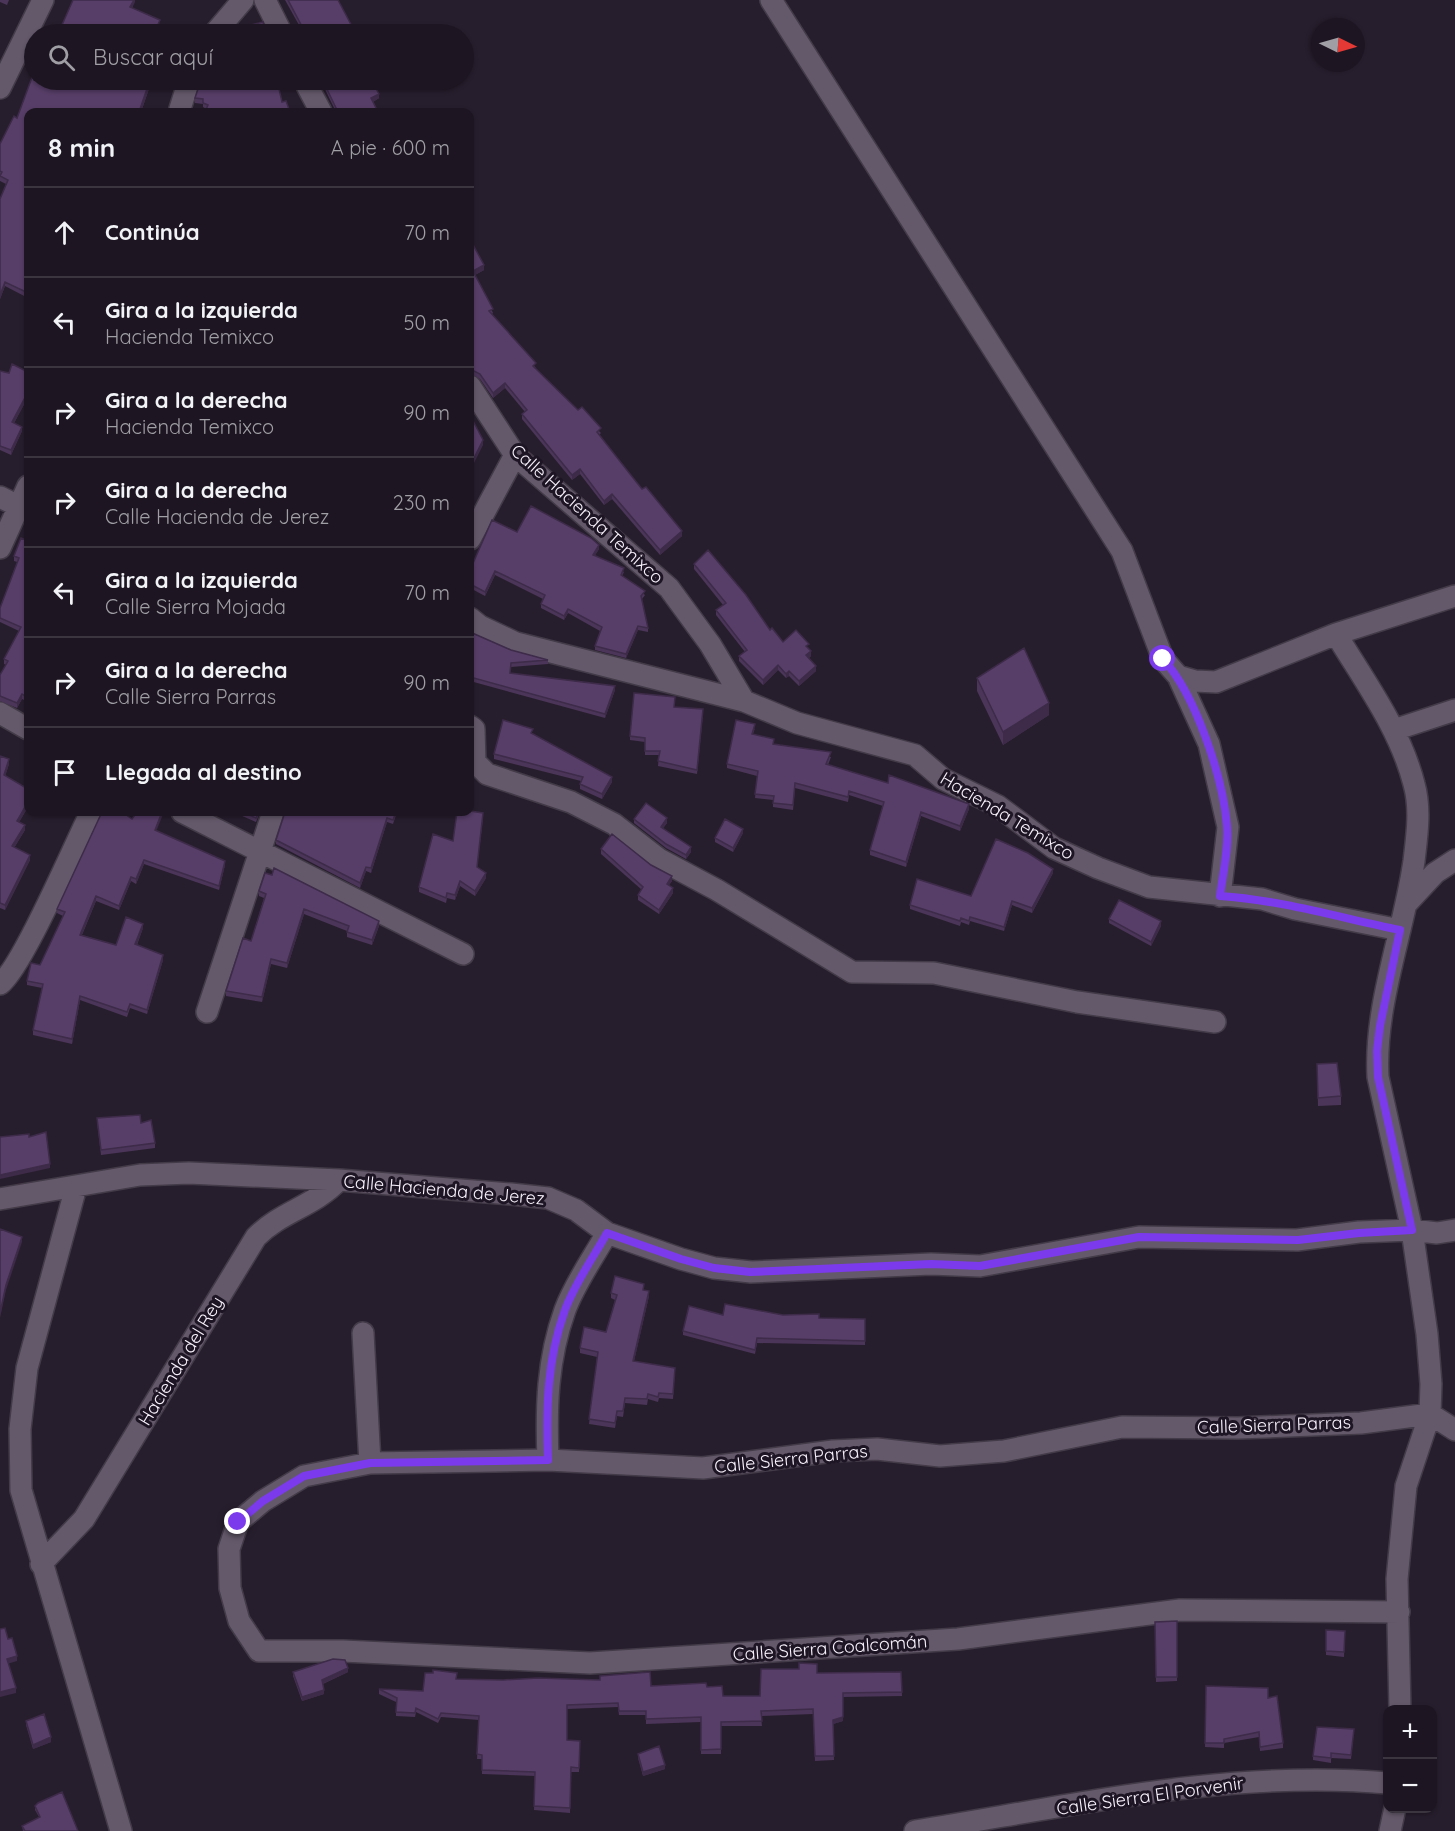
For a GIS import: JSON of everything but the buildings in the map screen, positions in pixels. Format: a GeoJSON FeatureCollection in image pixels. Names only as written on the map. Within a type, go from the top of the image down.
{"type":"FeatureCollection","features":[{"type":"Feature","properties":{"kind":"street"},"geometry":{"type":"LineString","coordinates":[[31,24],[43,0]]}},
{"type":"Feature","properties":{"kind":"street"},"geometry":{"type":"LineString","coordinates":[[223,24],[243,0]]}},
{"type":"Feature","properties":{"kind":"street"},"geometry":{"type":"LineString","coordinates":[[265,0],[277,24]]}},
{"type":"Feature","properties":{"kind":"street"},"geometry":{"type":"LineString","coordinates":[[771,0],[1122,551],[1163,659],[1178,676],[1209,744],[1228,827],[1220,896]]}},
{"type":"Feature","properties":{"kind":"street"},"geometry":{"type":"LineString","coordinates":[[0,88],[24,39]]}},
{"type":"Feature","properties":{"kind":"street"},"geometry":{"type":"LineString","coordinates":[[180,108],[186,90]]}},
{"type":"Feature","properties":{"kind":"street"},"geometry":{"type":"LineString","coordinates":[[309,90],[319,108]]}},
{"type":"Feature","properties":{"kind":"street","name":"Calle Hacienda Temixco"},"geometry":{"type":"LineString","coordinates":[[474,392],[515,455],[669,588],[710,644],[744,702]]}},
{"type":"Feature","properties":{"kind":"street"},"geometry":{"type":"LineString","coordinates":[[474,532],[515,455]]}},
{"type":"Feature","properties":{"kind":"street"},"geometry":{"type":"LineString","coordinates":[[0,497],[24,509],[0,548]]}},
{"type":"Feature","properties":{"kind":"street"},"geometry":{"type":"LineString","coordinates":[[1178,676],[1195,681],[1216,682],[1336,634],[1455,596]]}},
{"type":"Feature","properties":{"kind":"street","name":"Hacienda Temixco"},"geometry":{"type":"LineString","coordinates":[[474,621],[516,643],[744,702],[797,723],[915,755],[943,779],[998,806],[1054,848],[1149,887],[1262,899],[1295,909],[1400,930]]}},
{"type":"Feature","properties":{"kind":"street"},"geometry":{"type":"LineString","coordinates":[[1336,634],[1394,730],[1415,786],[1419,824],[1408,902],[1400,930],[1377,1051],[1378,1077],[1412,1230],[1427,1334],[1430,1414],[1406,1486],[1397,1579],[1400,1705]]}},
{"type":"Feature","properties":{"kind":"street"},"geometry":{"type":"LineString","coordinates":[[1394,730],[1455,710]]}},
{"type":"Feature","properties":{"kind":"street"},"geometry":{"type":"LineString","coordinates":[[0,713],[24,727]]}},
{"type":"Feature","properties":{"kind":"street"},"geometry":{"type":"LineString","coordinates":[[474,729],[475,762],[487,774],[579,807],[614,824],[658,859],[717,890],[852,972],[890,970],[934,973],[1077,1002],[1215,1022]]}},
{"type":"Feature","properties":{"kind":"street"},"geometry":{"type":"LineString","coordinates":[[4,981],[89,816]]}},
{"type":"Feature","properties":{"kind":"street"},"geometry":{"type":"LineString","coordinates":[[190,816],[463,954]]}},
{"type":"Feature","properties":{"kind":"street"},"geometry":{"type":"LineString","coordinates":[[207,1012],[272,816]]}},
{"type":"Feature","properties":{"kind":"street"},"geometry":{"type":"LineString","coordinates":[[1408,902],[1435,873],[1455,860]]}},
{"type":"Feature","properties":{"kind":"street","name":"Calle Hacienda de Jerez"},"geometry":{"type":"LineString","coordinates":[[0,1199],[140,1175],[189,1173],[339,1180],[548,1198],[576,1210],[607,1233],[692,1262],[750,1272],[931,1264],[980,1266],[1139,1237],[1298,1240],[1359,1233],[1412,1230],[1437,1233],[1455,1230]]}},
{"type":"Feature","properties":{"kind":"street","name":"Hacienda del Rey"},"geometry":{"type":"LineString","coordinates":[[41,1564],[62,1539],[84,1519],[256,1237],[271,1222],[311,1205],[339,1180]]}},
{"type":"Feature","properties":{"kind":"street"},"geometry":{"type":"LineString","coordinates":[[76,1187],[27,1368],[20,1429],[21,1490],[121,1831]]}},
{"type":"Feature","properties":{"kind":"street"},"geometry":{"type":"LineString","coordinates":[[548,1460],[545,1402],[551,1357],[566,1308],[607,1233]]}},
{"type":"Feature","properties":{"kind":"street"},"geometry":{"type":"LineString","coordinates":[[363,1333],[370,1463]]}},
{"type":"Feature","properties":{"kind":"street"},"geometry":{"type":"LineString","coordinates":[[1430,1414],[1455,1430]]}},
{"type":"Feature","properties":{"kind":"street","name":"Calle Sierra Parras"},"geometry":{"type":"LineString","coordinates":[[259,1651],[239,1621],[230,1588],[229,1549],[238,1522],[263,1501],[304,1476],[370,1463],[548,1460],[704,1468],[833,1451],[877,1449],[940,1456],[1004,1451],[1122,1427],[1238,1428],[1361,1423],[1430,1414]]}},
{"type":"Feature","properties":{"kind":"street","name":"Calle Sierra Coalcomán"},"geometry":{"type":"LineString","coordinates":[[259,1651],[343,1651],[591,1663],[958,1639],[1180,1610],[1399,1611]]}},
{"type":"Feature","properties":{"kind":"street","name":"Calle Sierra El Porvenir"},"geometry":{"type":"LineString","coordinates":[[915,1831],[1228,1782],[1357,1780],[1383,1783]]}},
{"type":"Feature","properties":{"kind":"street"},"geometry":{"type":"LineString","coordinates":[[1390,1831],[1394,1813]]}},
{"type":"Feature","properties":{"kind":"route"},"geometry":{"type":"LineString","coordinates":[[238,1522],[263,1501],[304,1476],[370,1463],[548,1460],[545,1402],[551,1357],[566,1308],[607,1233],[714,1268],[750,1272],[931,1264],[980,1266],[1139,1237],[1298,1240],[1412,1230],[1378,1077],[1377,1051],[1380,1026],[1400,930],[1295,909],[1262,899],[1220,896],[1228,827],[1209,744],[1178,676],[1163,659]]}}]}
